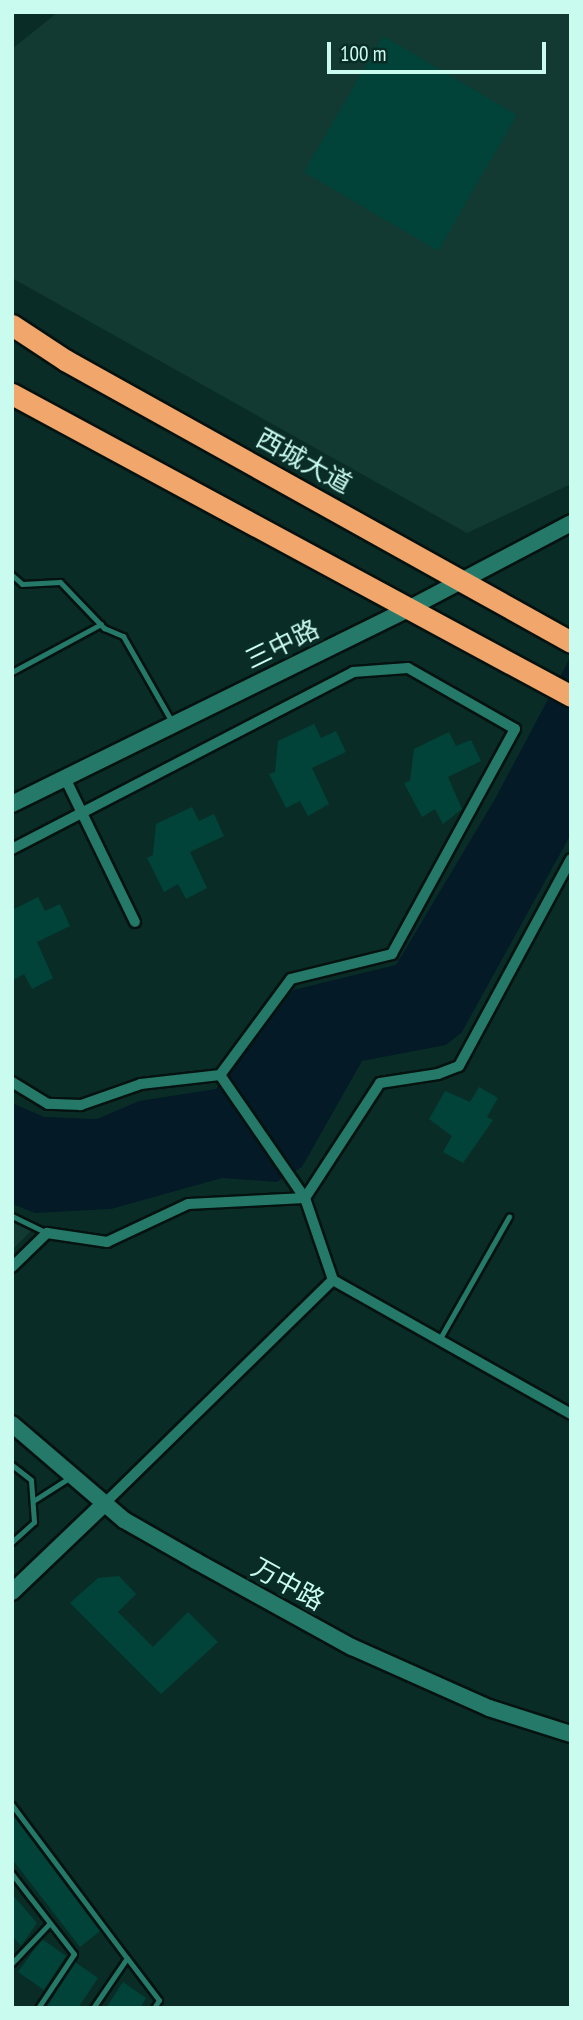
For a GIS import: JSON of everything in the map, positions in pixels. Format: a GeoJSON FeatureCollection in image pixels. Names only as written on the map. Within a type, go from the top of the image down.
{"type":"FeatureCollection","features":[{"type":"Feature","properties":{"kind":"highway","name":"西城大道"},"geometry":{"type":"LineString","coordinates":[[12,325],[65,360],[571,642]]}},
{"type":"Feature","properties":{"kind":"highway"},"geometry":{"type":"LineString","coordinates":[[12,394],[571,696]]}},
{"type":"Feature","properties":{"kind":"street","name":"三中路"},"geometry":{"type":"LineString","coordinates":[[12,804],[408,610],[458,580],[571,523]]}},
{"type":"Feature","properties":{"kind":"street"},"geometry":{"type":"LineString","coordinates":[[12,849],[84,814],[353,672],[408,668],[515,729],[392,954],[291,979],[220,1075],[141,1084],[81,1105],[48,1104],[12,1082]]}},
{"type":"Feature","properties":{"kind":"street"},"geometry":{"type":"LineString","coordinates":[[65,778],[135,922]]}},
{"type":"Feature","properties":{"kind":"street"},"geometry":{"type":"LineString","coordinates":[[305,1198],[380,1083],[438,1074],[459,1066],[571,859]]}},
{"type":"Feature","properties":{"kind":"street"},"geometry":{"type":"LineString","coordinates":[[220,1075],[305,1198],[333,1280],[571,1414]]}},
{"type":"Feature","properties":{"kind":"street"},"geometry":{"type":"LineString","coordinates":[[12,1267],[47,1233],[107,1242],[188,1204],[305,1198]]}},
{"type":"Feature","properties":{"kind":"street"},"geometry":{"type":"LineString","coordinates":[[12,1592],[333,1280]]}},
{"type":"Feature","properties":{"kind":"street","name":"万中路"},"geometry":{"type":"LineString","coordinates":[[12,1424],[104,1504],[352,1647],[489,1708],[571,1734]]}},
{"type":"Feature","properties":{"kind":"lane"},"geometry":{"type":"LineString","coordinates":[[12,575],[22,584],[60,582],[101,624],[127,641],[173,725]]}},
{"type":"Feature","properties":{"kind":"lane"},"geometry":{"type":"LineString","coordinates":[[12,672],[101,624]]}},
{"type":"Feature","properties":{"kind":"lane"},"geometry":{"type":"LineString","coordinates":[[12,1216],[47,1233]]}},
{"type":"Feature","properties":{"kind":"lane"},"geometry":{"type":"LineString","coordinates":[[439,1339],[509,1217]]}},
{"type":"Feature","properties":{"kind":"lane"},"geometry":{"type":"LineString","coordinates":[[12,1465],[31,1480],[34,1522],[12,1542]]}},
{"type":"Feature","properties":{"kind":"lane"},"geometry":{"type":"LineString","coordinates":[[33,1501],[72,1476]]}},
{"type":"Feature","properties":{"kind":"lane"},"geometry":{"type":"LineString","coordinates":[[12,1805],[159,2000],[154,2008]]}},
{"type":"Feature","properties":{"kind":"lane"},"geometry":{"type":"LineString","coordinates":[[12,1874],[74,1954],[38,2008]]}},
{"type":"Feature","properties":{"kind":"lane"},"geometry":{"type":"LineString","coordinates":[[12,1963],[50,1923]]}},
{"type":"Feature","properties":{"kind":"lane"},"geometry":{"type":"LineString","coordinates":[[12,1946],[19,1954]]}},
{"type":"Feature","properties":{"kind":"lane"},"geometry":{"type":"LineString","coordinates":[[93,2008],[127,1958]]}},
{"type":"Feature","properties":{"kind":"shaded area"},"geometry":{"type":"Polygon","coordinates":[[[58,12],[571,12],[571,484],[467,533],[12,278],[12,49],[58,12]]]}},
{"type":"Feature","properties":{"kind":"shaded area"},"geometry":{"type":"Polygon","coordinates":[[[571,656],[571,834],[462,1032],[446,1045],[362,1061],[302,1167],[277,1182],[222,1178],[111,1209],[35,1213],[12,1204],[12,1103],[44,1117],[97,1119],[139,1101],[216,1089],[293,990],[396,965],[495,799],[571,656]]]}},
{"type":"Feature","properties":{"kind":"shaded area"},"geometry":{"type":"Polygon","coordinates":[[[12,1221],[32,1230],[12,1250],[12,1221]]]}},
{"type":"Feature","properties":{"kind":"building"},"geometry":{"type":"Polygon","coordinates":[[[383,36],[517,115],[438,251],[304,172],[383,36]]]}},
{"type":"Feature","properties":{"kind":"building"},"geometry":{"type":"Polygon","coordinates":[[[314,724],[321,738],[336,731],[346,752],[312,768],[329,804],[308,816],[300,801],[286,808],[269,774],[275,772],[278,741],[314,724]]]}},
{"type":"Feature","properties":{"kind":"building"},"geometry":{"type":"Polygon","coordinates":[[[449,732],[456,746],[471,740],[481,761],[448,777],[462,809],[443,824],[435,809],[422,817],[404,783],[410,781],[414,749],[449,732]]]}},
{"type":"Feature","properties":{"kind":"building"},"geometry":{"type":"Polygon","coordinates":[[[192,807],[199,821],[214,814],[224,836],[190,852],[207,888],[186,899],[178,884],[164,892],[147,858],[153,855],[156,824],[192,807]]]}},
{"type":"Feature","properties":{"kind":"building"},"geometry":{"type":"Polygon","coordinates":[[[38,897],[45,911],[60,904],[70,926],[37,942],[53,978],[32,989],[24,974],[12,981],[12,910],[38,897]]]}},
{"type":"Feature","properties":{"kind":"building"},"geometry":{"type":"Polygon","coordinates":[[[479,1087],[498,1098],[487,1117],[493,1120],[463,1163],[443,1152],[452,1136],[429,1119],[445,1091],[470,1102],[479,1087]]]}},
{"type":"Feature","properties":{"kind":"building"},"geometry":{"type":"Polygon","coordinates":[[[119,1576],[136,1594],[118,1612],[153,1647],[188,1612],[218,1642],[161,1694],[70,1603],[98,1578],[119,1576]]]}},
{"type":"Feature","properties":{"kind":"building"},"geometry":{"type":"Polygon","coordinates":[[[12,1814],[100,1931],[80,1947],[12,1859],[12,1814]]]}},
{"type":"Feature","properties":{"kind":"building"},"geometry":{"type":"Polygon","coordinates":[[[12,1894],[37,1923],[21,1946],[12,1936],[12,1894]]]}},
{"type":"Feature","properties":{"kind":"building"},"geometry":{"type":"Polygon","coordinates":[[[42,1939],[66,1956],[44,1990],[18,1972],[42,1939]]]}},
{"type":"Feature","properties":{"kind":"building"},"geometry":{"type":"Polygon","coordinates":[[[75,1962],[98,1978],[78,2008],[46,2008],[75,1962]]]}},
{"type":"Feature","properties":{"kind":"building"},"geometry":{"type":"Polygon","coordinates":[[[123,1982],[146,1998],[140,2008],[106,2008],[123,1982]]]}}]}
